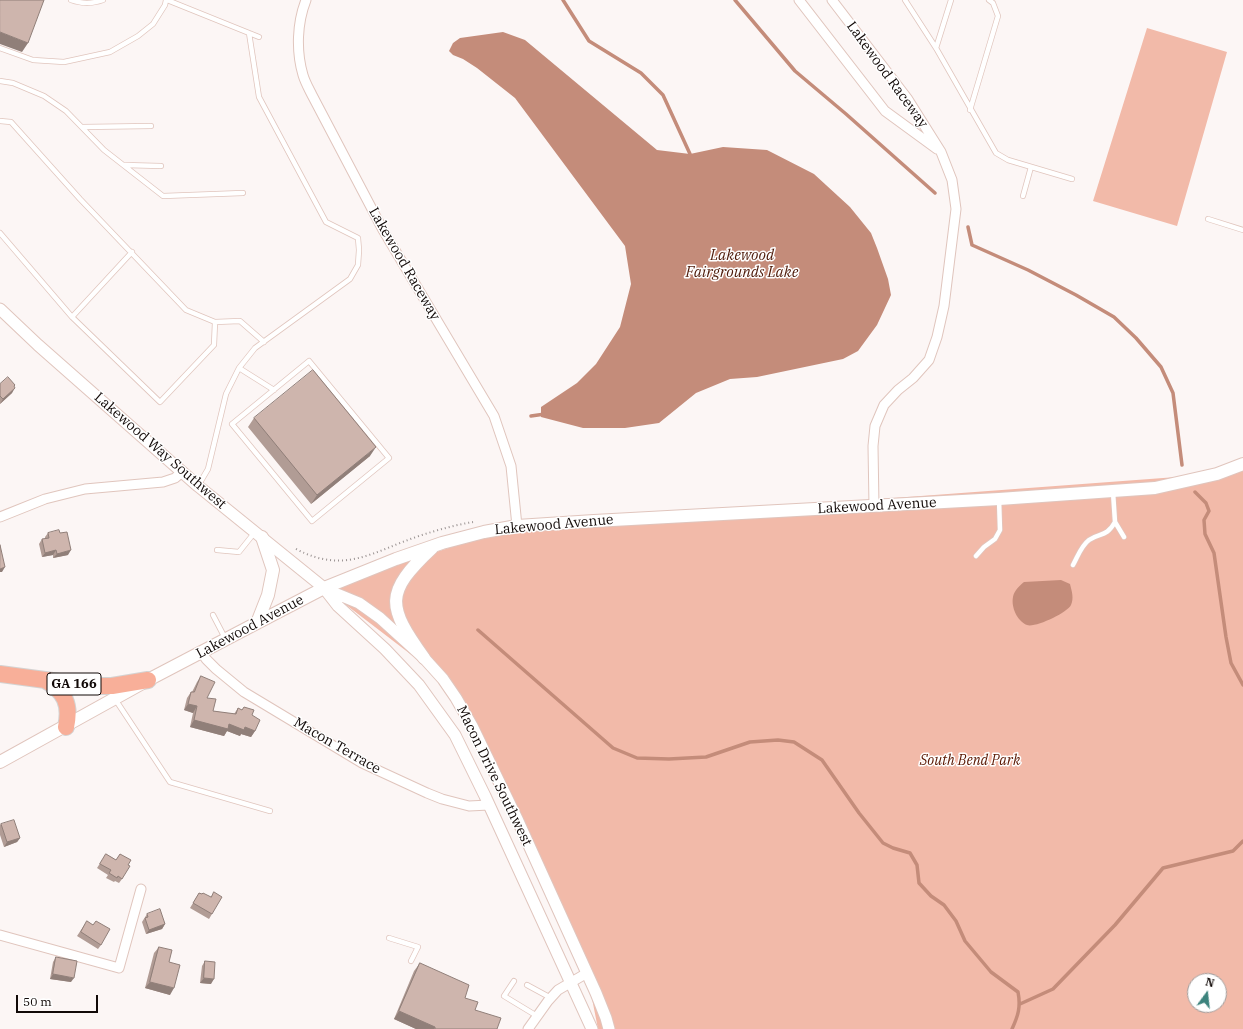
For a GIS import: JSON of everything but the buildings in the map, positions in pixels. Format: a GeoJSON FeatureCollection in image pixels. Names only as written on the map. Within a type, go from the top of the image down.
{"type":"FeatureCollection","features":[{"type":"Feature","properties":{"kind":"highway","name":"GA 166"},"geometry":{"type":"LineString","coordinates":[[0,674],[90,686],[112,686],[148,680]]}},
{"type":"Feature","properties":{"kind":"highway"},"geometry":{"type":"LineString","coordinates":[[45,680],[58,688],[66,700],[68,718],[66,727]]}},
{"type":"Feature","properties":{"kind":"main road","name":"Lakewood Avenue"},"geometry":{"type":"LineString","coordinates":[[0,762],[66,727],[148,680],[324,588],[435,545],[484,532],[517,526],[594,521],[1113,492],[1155,488],[1217,474],[1243,464]]}},
{"type":"Feature","properties":{"kind":"main road"},"geometry":{"type":"LineString","coordinates":[[257,623],[268,595],[273,570],[258,534]]}},
{"type":"Feature","properties":{"kind":"main road"},"geometry":{"type":"LineString","coordinates":[[424,658],[401,624],[396,609],[396,599],[399,587],[405,576],[435,545]]}},
{"type":"Feature","properties":{"kind":"street","name":"Lakewood Raceway"},"geometry":{"type":"LineString","coordinates":[[306,0],[299,29],[299,53],[303,75],[383,230],[494,416],[511,466],[517,526]]}},
{"type":"Feature","properties":{"kind":"street","name":"Lakewood Raceway"},"geometry":{"type":"LineString","coordinates":[[799,0],[885,111],[941,152]]}},
{"type":"Feature","properties":{"kind":"street","name":"Lakewood Raceway"},"geometry":{"type":"LineString","coordinates":[[832,0],[907,98],[941,152],[952,180],[956,209],[944,306],[937,337],[929,360],[913,378],[898,390],[884,405],[875,426],[873,446],[874,506]]}},
{"type":"Feature","properties":{"kind":"street","name":"Lakewood Way Southwest"},"geometry":{"type":"LineString","coordinates":[[0,309],[38,345],[198,486],[324,588]]}},
{"type":"Feature","properties":{"kind":"street"},"geometry":{"type":"LineString","coordinates":[[0,517],[45,499],[85,489],[163,482],[174,478],[182,472]]}},
{"type":"Feature","properties":{"kind":"street","name":"Macon Drive Southwest"},"geometry":{"type":"LineString","coordinates":[[324,588],[359,603],[380,618],[424,658],[443,679],[472,726],[518,821],[587,973],[601,1006],[608,1029]]}},
{"type":"Feature","properties":{"kind":"street","name":"Macon Drive Southwest"},"geometry":{"type":"LineString","coordinates":[[324,588],[338,606],[385,649],[419,685],[455,735],[489,805],[592,1029]]}},
{"type":"Feature","properties":{"kind":"street","name":"Macon Terrace"},"geometry":{"type":"LineString","coordinates":[[202,653],[216,669],[244,692],[362,763],[442,799],[469,806],[489,805]]}},
{"type":"Feature","properties":{"kind":"street"},"geometry":{"type":"LineString","coordinates":[[0,935],[119,968],[142,889]]}},
{"type":"Feature","properties":{"kind":"street"},"geometry":{"type":"LineString","coordinates":[[528,1029],[558,990],[587,973]]}},
{"type":"Feature","properties":{"kind":"lane"},"geometry":{"type":"LineString","coordinates":[[71,0],[81,4],[103,0]]}},
{"type":"Feature","properties":{"kind":"lane"},"geometry":{"type":"LineString","coordinates":[[0,48],[33,60],[64,62],[110,52],[138,36],[153,24],[167,0],[259,37]]}},
{"type":"Feature","properties":{"kind":"lane"},"geometry":{"type":"LineString","coordinates":[[905,0],[936,48],[970,110],[996,153],[1008,160],[1072,179]]}},
{"type":"Feature","properties":{"kind":"lane"},"geometry":{"type":"LineString","coordinates":[[936,48],[951,0]]}},
{"type":"Feature","properties":{"kind":"lane"},"geometry":{"type":"LineString","coordinates":[[970,110],[998,16],[993,3],[989,0]]}},
{"type":"Feature","properties":{"kind":"lane"},"geometry":{"type":"LineString","coordinates":[[198,486],[208,469],[226,394],[239,368],[255,348],[350,279],[358,265],[358,238],[326,222],[259,97],[249,33]]}},
{"type":"Feature","properties":{"kind":"lane"},"geometry":{"type":"LineString","coordinates":[[0,81],[13,83],[44,96],[66,111],[104,150],[163,196],[243,193]]}},
{"type":"Feature","properties":{"kind":"lane"},"geometry":{"type":"LineString","coordinates":[[0,121],[11,122],[80,199],[186,310],[215,322],[240,321],[264,342]]}},
{"type":"Feature","properties":{"kind":"lane"},"geometry":{"type":"LineString","coordinates":[[82,127],[151,126]]}},
{"type":"Feature","properties":{"kind":"lane"},"geometry":{"type":"LineString","coordinates":[[124,165],[161,166]]}},
{"type":"Feature","properties":{"kind":"lane"},"geometry":{"type":"LineString","coordinates":[[1023,196],[1031,167]]}},
{"type":"Feature","properties":{"kind":"lane"},"geometry":{"type":"LineString","coordinates":[[1208,219],[1243,230]]}},
{"type":"Feature","properties":{"kind":"lane"},"geometry":{"type":"LineString","coordinates":[[0,233],[72,317],[160,402],[214,345],[215,322]]}},
{"type":"Feature","properties":{"kind":"lane"},"geometry":{"type":"LineString","coordinates":[[72,317],[132,252]]}},
{"type":"Feature","properties":{"kind":"lane"},"geometry":{"type":"LineString","coordinates":[[309,361],[390,458],[312,521],[232,424],[274,390],[309,361]]}},
{"type":"Feature","properties":{"kind":"lane"},"geometry":{"type":"LineString","coordinates":[[239,368],[274,390]]}},
{"type":"Feature","properties":{"kind":"lane"},"geometry":{"type":"LineString","coordinates":[[1073,565],[1082,547],[1090,539],[1102,536],[1111,529],[1114,522],[1113,492]]}},
{"type":"Feature","properties":{"kind":"lane"},"geometry":{"type":"LineString","coordinates":[[976,556],[984,547],[995,539],[1000,530],[999,499]]}},
{"type":"Feature","properties":{"kind":"lane"},"geometry":{"type":"LineString","coordinates":[[1114,522],[1124,537]]}},
{"type":"Feature","properties":{"kind":"lane"},"geometry":{"type":"LineString","coordinates":[[218,550],[239,552],[258,534]]}},
{"type":"Feature","properties":{"kind":"lane"},"geometry":{"type":"LineString","coordinates":[[213,615],[226,640]]}},
{"type":"Feature","properties":{"kind":"lane"},"geometry":{"type":"LineString","coordinates":[[115,699],[170,782],[270,812]]}},
{"type":"Feature","properties":{"kind":"lane"},"geometry":{"type":"LineString","coordinates":[[389,938],[418,947],[411,961]]}},
{"type":"Feature","properties":{"kind":"lane"},"geometry":{"type":"LineString","coordinates":[[514,981],[504,996],[537,1016]]}},
{"type":"Feature","properties":{"kind":"lane"},"geometry":{"type":"LineString","coordinates":[[527,985],[551,998]]}},
{"type":"Feature","properties":{"kind":"path"},"geometry":{"type":"LineString","coordinates":[[296,550],[321,560],[342,562],[354,560],[420,536],[460,524],[475,522]]}},
{"type":"Feature","properties":{"kind":"green space"},"geometry":{"type":"Polygon","coordinates":[[[1147,28],[1227,52],[1177,226],[1093,201],[1147,28]]]}},
{"type":"Feature","properties":{"kind":"green space","name":"South Bend Park"},"geometry":{"type":"Polygon","coordinates":[[[1243,464],[1243,1029],[598,1029],[587,973],[472,726],[443,679],[324,588],[517,526],[1217,474],[1243,464]]]}},
{"type":"Feature","properties":{"kind":"water","name":"Lakewood Fairgrounds Lake"},"geometry":{"type":"Polygon","coordinates":[[[503,32],[525,40],[657,150],[690,154],[723,147],[767,150],[814,174],[850,207],[871,233],[888,279],[891,295],[877,325],[858,351],[843,359],[757,377],[730,379],[696,393],[659,423],[625,428],[583,428],[541,417],[541,407],[577,383],[596,364],[620,327],[631,284],[625,246],[515,98],[477,68],[463,59],[453,55],[449,51],[453,43],[460,38],[503,32]]]}},
{"type":"Feature","properties":{"kind":"water"},"geometry":{"type":"Polygon","coordinates":[[[1061,580],[1070,584],[1072,595],[1071,605],[1064,612],[1043,622],[1031,625],[1023,623],[1018,617],[1013,605],[1014,593],[1020,585],[1024,582],[1061,580]]]}},
{"type":"Feature","properties":{"kind":"waterway"},"geometry":{"type":"LineString","coordinates":[[563,0],[589,41],[641,73],[663,95],[690,154],[689,157]]}},
{"type":"Feature","properties":{"kind":"waterway"},"geometry":{"type":"LineString","coordinates":[[735,0],[795,71],[935,193]]}},
{"type":"Feature","properties":{"kind":"waterway"},"geometry":{"type":"LineString","coordinates":[[968,227],[972,245],[1028,270],[1076,295],[1114,317],[1136,338],[1161,367],[1173,393],[1182,465]]}},
{"type":"Feature","properties":{"kind":"waterway"},"geometry":{"type":"LineString","coordinates":[[531,416],[545,414]]}},
{"type":"Feature","properties":{"kind":"waterway"},"geometry":{"type":"LineString","coordinates":[[1195,492],[1206,503],[1209,511],[1204,520],[1205,534],[1214,553],[1231,663],[1243,685]]}},
{"type":"Feature","properties":{"kind":"waterway"},"geometry":{"type":"LineString","coordinates":[[478,630],[613,748],[637,758],[669,759],[706,757],[750,742],[778,740],[794,742],[822,760],[859,813],[883,843],[893,848],[910,853],[917,865],[919,883],[931,896],[944,905],[956,921],[965,941],[991,972],[1018,992],[1018,1011],[1012,1029]]}},
{"type":"Feature","properties":{"kind":"waterway"},"geometry":{"type":"LineString","coordinates":[[1020,1004],[1053,989],[1115,925],[1163,868],[1233,851],[1243,841]]}}]}
